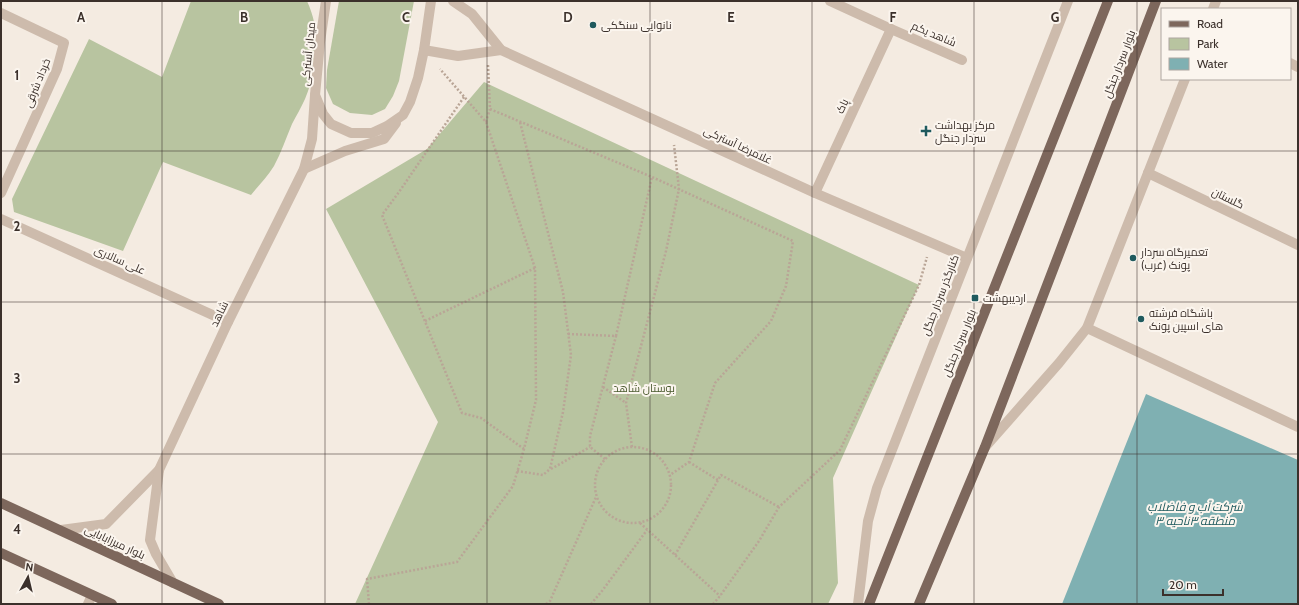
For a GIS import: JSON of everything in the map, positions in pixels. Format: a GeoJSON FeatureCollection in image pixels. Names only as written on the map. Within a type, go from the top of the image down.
{"type":"FeatureCollection","features":[{"type":"Feature","properties":{"kind":"main road","name":"بلوار سردار جنگل"},"geometry":{"type":"LineString","coordinates":[[869,604],[1108,1]]}},
{"type":"Feature","properties":{"kind":"main road","name":"بلوار سردار جنگل"},"geometry":{"type":"LineString","coordinates":[[918,604],[985,448],[1156,1]]}},
{"type":"Feature","properties":{"kind":"main road","name":"بلوار میرزابابایی"},"geometry":{"type":"LineString","coordinates":[[1,503],[219,604]]}},
{"type":"Feature","properties":{"kind":"main road"},"geometry":{"type":"LineString","coordinates":[[1,553],[90,600],[112,604]]}},
{"type":"Feature","properties":{"kind":"street","name":"میدان آسترکی"},"geometry":{"type":"LineString","coordinates":[[326,1],[315,95],[323,114],[331,124],[351,133],[372,134],[403,115]]}},
{"type":"Feature","properties":{"kind":"street"},"geometry":{"type":"LineString","coordinates":[[304,169],[345,151],[384,139],[403,115],[412,96],[418,78],[424,50],[431,1]]}},
{"type":"Feature","properties":{"kind":"street"},"geometry":{"type":"LineString","coordinates":[[453,1],[472,14],[501,50]]}},
{"type":"Feature","properties":{"kind":"street","name":"شاهد یکم"},"geometry":{"type":"LineString","coordinates":[[830,1],[962,60]]}},
{"type":"Feature","properties":{"kind":"street","name":"کنارگذر سردار جنگل"},"geometry":{"type":"LineString","coordinates":[[858,604],[868,521],[877,488],[1068,1]]}},
{"type":"Feature","properties":{"kind":"street","name":"خرداد شرقی"},"geometry":{"type":"LineString","coordinates":[[1,14],[64,43],[57,69],[1,194]]}},
{"type":"Feature","properties":{"kind":"street","name":"پاک"},"geometry":{"type":"LineString","coordinates":[[815,193],[891,29]]}},
{"type":"Feature","properties":{"kind":"street"},"geometry":{"type":"LineString","coordinates":[[424,50],[458,56],[501,50]]}},
{"type":"Feature","properties":{"kind":"street","name":"غلامرضا آسترکی"},"geometry":{"type":"LineString","coordinates":[[501,50],[815,193],[967,258]]}},
{"type":"Feature","properties":{"kind":"street"},"geometry":{"type":"LineString","coordinates":[[985,448],[1059,363],[1087,328],[1185,80]]}},
{"type":"Feature","properties":{"kind":"street","name":"شاهد"},"geometry":{"type":"LineString","coordinates":[[173,583],[156,554],[150,540],[159,470],[228,322],[304,169],[312,140],[315,95]]}},
{"type":"Feature","properties":{"kind":"street","name":"گلستان"},"geometry":{"type":"LineString","coordinates":[[1148,173],[1298,245]]}},
{"type":"Feature","properties":{"kind":"street","name":"علی سالاری"},"geometry":{"type":"LineString","coordinates":[[1,219],[228,322]]}},
{"type":"Feature","properties":{"kind":"street"},"geometry":{"type":"LineString","coordinates":[[1087,328],[1298,427]]}},
{"type":"Feature","properties":{"kind":"street","name":"شاهد"},"geometry":{"type":"LineString","coordinates":[[61,530],[106,524],[159,470]]}},
{"type":"Feature","properties":{"kind":"path"},"geometry":{"type":"LineString","coordinates":[[369,604],[367,579],[457,562],[513,486],[536,400],[535,268],[486,122],[424,50]]}},
{"type":"Feature","properties":{"kind":"path"},"geometry":{"type":"LineString","coordinates":[[486,122],[490,109],[488,52]]}},
{"type":"Feature","properties":{"kind":"path"},"geometry":{"type":"LineString","coordinates":[[464,97],[382,215],[462,413],[481,418],[524,449]]}},
{"type":"Feature","properties":{"kind":"path"},"geometry":{"type":"LineString","coordinates":[[490,109],[652,177],[793,241],[786,286],[771,321],[715,382],[689,462],[670,475]]}},
{"type":"Feature","properties":{"kind":"path"},"geometry":{"type":"LineString","coordinates":[[520,122],[563,292],[571,355],[563,412],[550,469]]}},
{"type":"Feature","properties":{"kind":"path"},"geometry":{"type":"LineString","coordinates":[[632,447],[626,403],[666,252],[679,189],[672,128]]}},
{"type":"Feature","properties":{"kind":"path"},"geometry":{"type":"LineString","coordinates":[[590,447],[590,436],[616,336],[652,177]]}},
{"type":"Feature","properties":{"kind":"path"},"geometry":{"type":"LineString","coordinates":[[713,604],[759,541],[779,506],[840,450],[919,285],[931,243]]}},
{"type":"Feature","properties":{"kind":"path"},"geometry":{"type":"LineString","coordinates":[[425,321],[535,268]]}},
{"type":"Feature","properties":{"kind":"path"},"geometry":{"type":"LineString","coordinates":[[568,334],[616,336]]}},
{"type":"Feature","properties":{"kind":"path"},"geometry":{"type":"LineString","coordinates":[[603,387],[626,403]]}},
{"type":"Feature","properties":{"kind":"path"},"geometry":{"type":"LineString","coordinates":[[518,471],[543,475],[550,469],[590,447]]}},
{"type":"Feature","properties":{"kind":"path"},"geometry":{"type":"LineString","coordinates":[[590,447],[605,459]]}},
{"type":"Feature","properties":{"kind":"path"},"geometry":{"type":"LineString","coordinates":[[632,447],[644,448],[656,454],[665,464],[670,475],[671,488],[668,500],[662,511],[652,519],[640,523],[618,521],[609,515],[601,507],[596,497],[594,486],[596,474],[601,463],[610,454],[620,449],[632,447]]}},
{"type":"Feature","properties":{"kind":"path"},"geometry":{"type":"LineString","coordinates":[[689,462],[718,480]]}},
{"type":"Feature","properties":{"kind":"path"},"geometry":{"type":"LineString","coordinates":[[675,555],[721,475],[779,506]]}},
{"type":"Feature","properties":{"kind":"path"},"geometry":{"type":"LineString","coordinates":[[546,604],[551,603],[596,497]]}},
{"type":"Feature","properties":{"kind":"path"},"geometry":{"type":"LineString","coordinates":[[640,523],[720,596]]}},
{"type":"Feature","properties":{"kind":"path"},"geometry":{"type":"LineString","coordinates":[[591,604],[602,592],[648,530]]}},
{"type":"Feature","properties":{"kind":"green space"},"geometry":{"type":"Polygon","coordinates":[[[191,1],[307,1],[312,13],[316,38],[313,75],[305,99],[292,124],[277,161],[263,181],[251,195],[163,162],[123,251],[14,212],[12,199],[89,39],[162,77],[191,1]]]}},
{"type":"Feature","properties":{"kind":"green space"},"geometry":{"type":"Polygon","coordinates":[[[339,1],[414,1],[399,81],[393,96],[385,109],[372,115],[350,113],[333,104],[326,88],[327,70],[339,1]]]}},
{"type":"Feature","properties":{"kind":"green space","name":"بوستان شاهد"},"geometry":{"type":"Polygon","coordinates":[[[484,82],[919,285],[833,478],[838,583],[828,604],[355,604],[438,422],[326,209],[427,149],[484,82]]]}},
{"type":"Feature","properties":{"kind":"water","name":"شرکت آب و فاضلاب منطقه ۳ناحیه ۳"},"geometry":{"type":"Polygon","coordinates":[[[1146,394],[1298,460],[1298,604],[1062,604],[1146,394]]]}},
{"type":"Feature","properties":{"kind":"place","name":"نانوایی سنگکی"},"geometry":{"type":"Point","coordinates":[593,25]}},
{"type":"Feature","properties":{"kind":"place","name":"مرکز بهداشت سردار جنگل"},"geometry":{"type":"Point","coordinates":[926,131]}},
{"type":"Feature","properties":{"kind":"place","name":"تعمیرگاه سردار پونک (غرب)"},"geometry":{"type":"Point","coordinates":[1133,258]}},
{"type":"Feature","properties":{"kind":"place","name":"اردیبهشت"},"geometry":{"type":"Point","coordinates":[975,298]}},
{"type":"Feature","properties":{"kind":"place","name":"باشگاه فرشته های اسپین پونک"},"geometry":{"type":"Point","coordinates":[1141,319]}}]}
